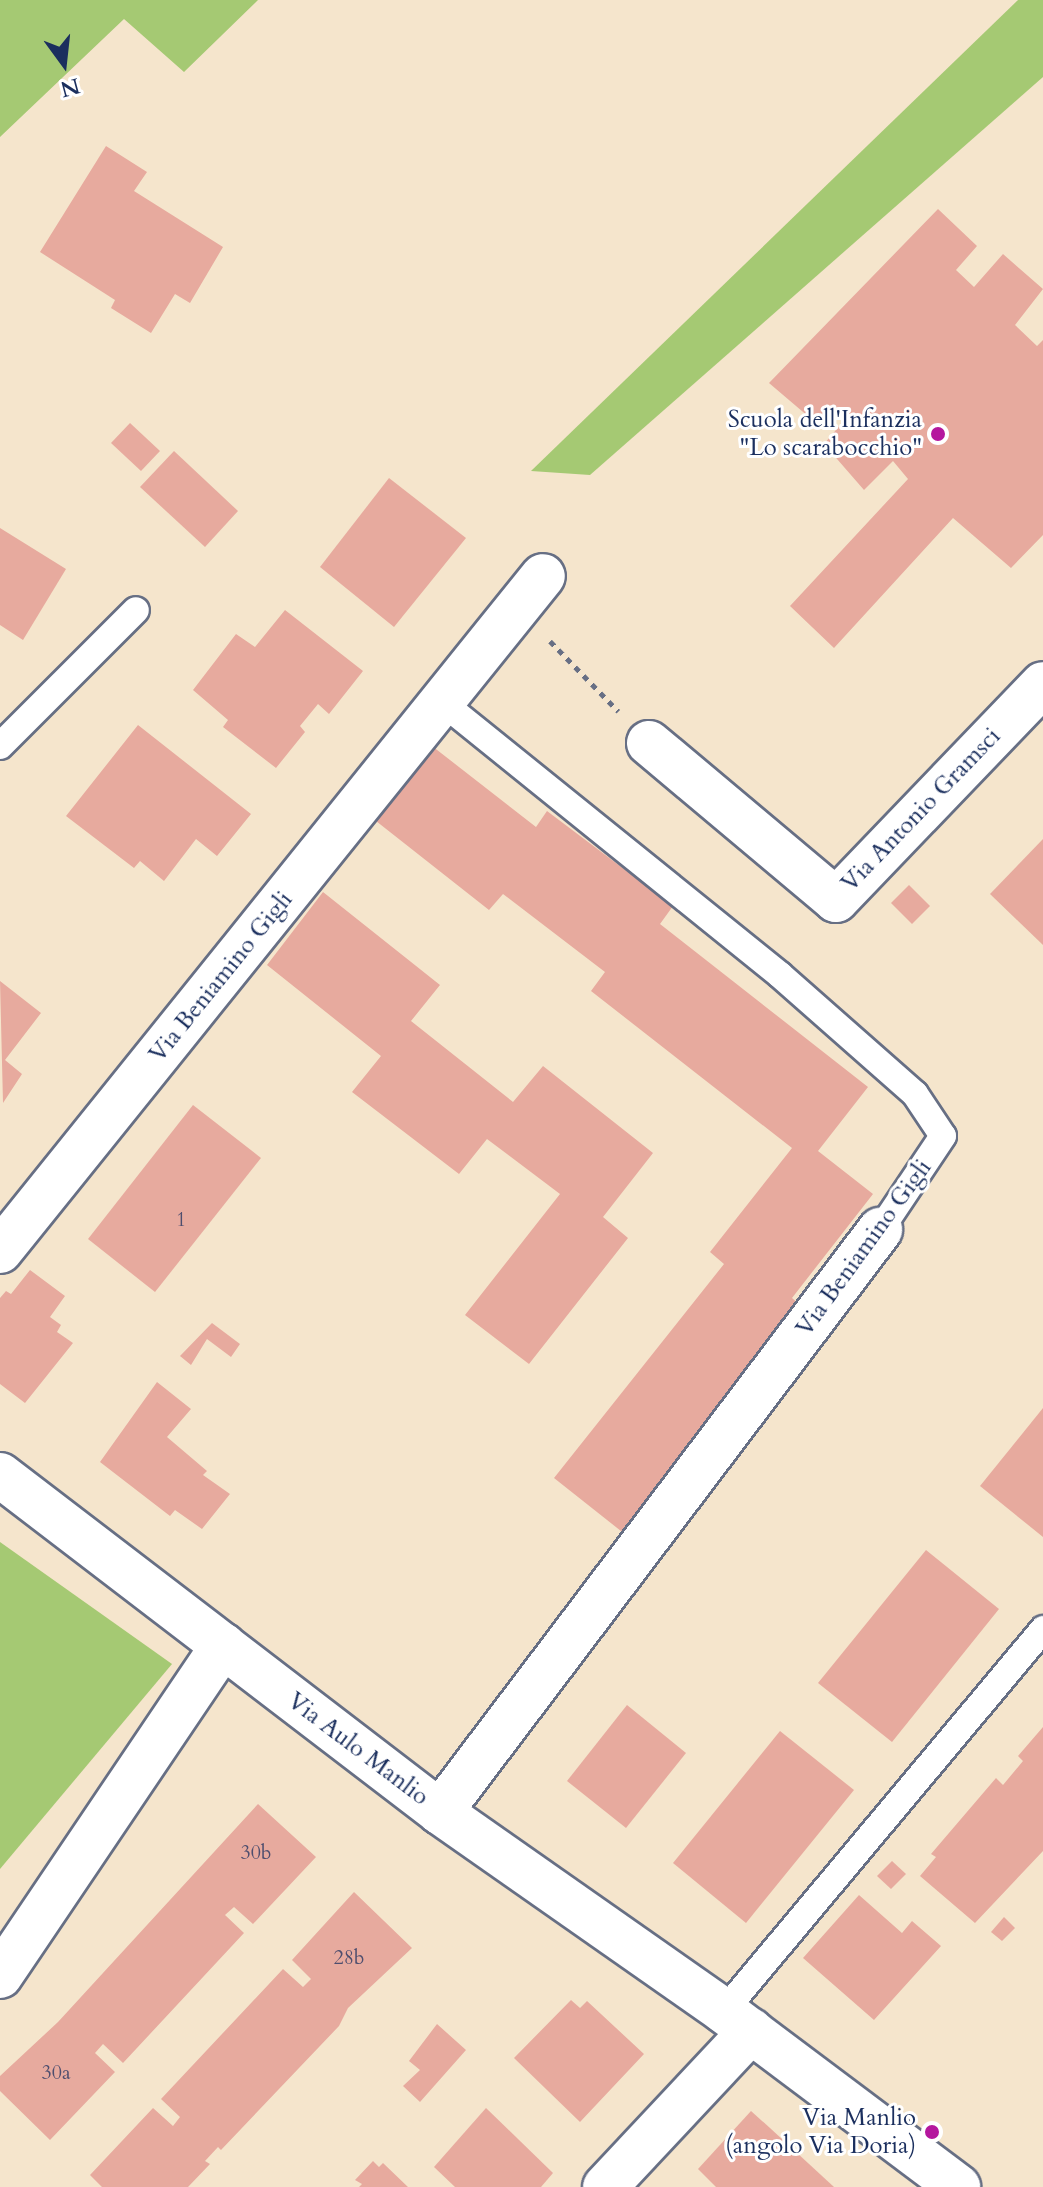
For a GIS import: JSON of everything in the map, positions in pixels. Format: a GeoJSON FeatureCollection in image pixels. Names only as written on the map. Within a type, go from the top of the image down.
{"type":"FeatureCollection","features":[{"type":"Feature","properties":{"kind":"street","name":"Via Beniamino Gigli"},"geometry":{"type":"LineString","coordinates":[[0,1251],[531,592]]}},
{"type":"Feature","properties":{"kind":"street","name":"Via Antonio Gramsci"},"geometry":{"type":"LineString","coordinates":[[649,743],[836,900],[1043,684]]}},
{"type":"Feature","properties":{"kind":"street","name":"Via Beniamino Gigli"},"geometry":{"type":"LineString","coordinates":[[440,1812],[880,1230]]}},
{"type":"Feature","properties":{"kind":"street","name":"Via Aulo Manlio"},"geometry":{"type":"LineString","coordinates":[[0,1475],[440,1812],[738,2021],[958,2187]]}},
{"type":"Feature","properties":{"kind":"street"},"geometry":{"type":"LineString","coordinates":[[0,1976],[223,1645]]}},
{"type":"Feature","properties":{"kind":"street"},"geometry":{"type":"LineString","coordinates":[[605,2187],[738,2021]]}},
{"type":"Feature","properties":{"kind":"lane"},"geometry":{"type":"LineString","coordinates":[[0,746],[136,610]]}},
{"type":"Feature","properties":{"kind":"lane","name":"Via Beniamino Gigli"},"geometry":{"type":"LineString","coordinates":[[443,703],[780,975],[915,1094],[943,1136],[880,1230]]}},
{"type":"Feature","properties":{"kind":"lane"},"geometry":{"type":"LineString","coordinates":[[738,2021],[1043,1629]]}},
{"type":"Feature","properties":{"kind":"path"},"geometry":{"type":"LineString","coordinates":[[531,592],[649,743]]}},
{"type":"Feature","properties":{"kind":"green space"},"geometry":{"type":"Polygon","coordinates":[[[0,0],[258,0],[184,72],[124,19],[0,137],[0,0]]]}},
{"type":"Feature","properties":{"kind":"green space"},"geometry":{"type":"Polygon","coordinates":[[[1018,0],[1043,0],[1043,77],[590,475],[531,471],[1018,0]]]}},
{"type":"Feature","properties":{"kind":"green space"},"geometry":{"type":"Polygon","coordinates":[[[0,1542],[172,1664],[0,1869],[0,1542]]]}},
{"type":"Feature","properties":{"kind":"building"},"geometry":{"type":"Polygon","coordinates":[[[106,146],[147,172],[134,191],[223,247],[190,303],[175,294],[151,333],[111,308],[115,300],[40,252],[106,146]]]}},
{"type":"Feature","properties":{"kind":"building","name":"Scuola dell'Infanzia \"Lo scarabocchio\""},"geometry":{"type":"Polygon","coordinates":[[[938,209],[977,246],[956,270],[974,287],[1003,254],[1043,289],[1015,325],[1037,346],[1043,340],[1043,535],[1011,568],[953,518],[834,648],[790,606],[908,479],[893,461],[864,490],[824,444],[847,417],[833,405],[816,423],[769,383],[938,209]]]}},
{"type":"Feature","properties":{"kind":"building"},"geometry":{"type":"Polygon","coordinates":[[[130,423],[160,451],[141,471],[111,443],[130,423]]]}},
{"type":"Feature","properties":{"kind":"building"},"geometry":{"type":"Polygon","coordinates":[[[174,451],[238,511],[205,547],[140,487],[174,451]]]}},
{"type":"Feature","properties":{"kind":"building"},"geometry":{"type":"Polygon","coordinates":[[[389,478],[466,538],[394,627],[320,567],[389,478]]]}},
{"type":"Feature","properties":{"kind":"building"},"geometry":{"type":"Polygon","coordinates":[[[0,528],[66,569],[23,640],[0,625],[0,528]]]}},
{"type":"Feature","properties":{"kind":"building"},"geometry":{"type":"Polygon","coordinates":[[[285,610],[363,671],[329,714],[318,704],[300,726],[305,732],[276,768],[223,727],[228,720],[193,690],[236,634],[255,647],[285,610]]]}},
{"type":"Feature","properties":{"kind":"building"},"geometry":{"type":"Polygon","coordinates":[[[138,725],[251,814],[217,856],[196,839],[164,881],[140,861],[134,868],[66,816],[138,725]]]}},
{"type":"Feature","properties":{"kind":"building"},"geometry":{"type":"Polygon","coordinates":[[[432,746],[536,827],[547,811],[673,906],[660,924],[868,1087],[818,1151],[873,1194],[792,1298],[806,1310],[626,1535],[554,1478],[724,1264],[710,1252],[792,1148],[591,991],[605,972],[503,894],[489,910],[376,821],[432,746]]]}},
{"type":"Feature","properties":{"kind":"building"},"geometry":{"type":"Polygon","coordinates":[[[1043,839],[1043,945],[990,894],[1043,839]]]}},
{"type":"Feature","properties":{"kind":"building"},"geometry":{"type":"Polygon","coordinates":[[[909,885],[930,906],[912,924],[891,903],[909,885]]]}},
{"type":"Feature","properties":{"kind":"building"},"geometry":{"type":"Polygon","coordinates":[[[323,892],[440,985],[411,1021],[513,1102],[543,1066],[653,1153],[603,1217],[628,1238],[529,1364],[465,1315],[560,1194],[487,1139],[459,1174],[352,1092],[381,1056],[267,965],[323,892]]]}},
{"type":"Feature","properties":{"kind":"building"},"geometry":{"type":"Polygon","coordinates":[[[0,981],[41,1013],[5,1060],[22,1074],[3,1103],[0,981]]]}},
{"type":"Feature","properties":{"kind":"building"},"geometry":{"type":"Polygon","coordinates":[[[193,1105],[261,1158],[155,1292],[88,1239],[193,1105]]]}},
{"type":"Feature","properties":{"kind":"building"},"geometry":{"type":"Polygon","coordinates":[[[30,1270],[65,1296],[50,1317],[61,1325],[57,1332],[73,1343],[25,1403],[0,1384],[0,1298],[6,1291],[11,1294],[30,1270]]]}},
{"type":"Feature","properties":{"kind":"building"},"geometry":{"type":"Polygon","coordinates":[[[212,1323],[240,1344],[231,1357],[207,1339],[191,1365],[180,1356],[212,1323]]]}},
{"type":"Feature","properties":{"kind":"building"},"geometry":{"type":"Polygon","coordinates":[[[157,1382],[191,1409],[167,1437],[207,1471],[203,1475],[230,1494],[202,1529],[175,1510],[170,1516],[100,1462],[157,1382]]]}},
{"type":"Feature","properties":{"kind":"building"},"geometry":{"type":"Polygon","coordinates":[[[1043,1408],[1043,1537],[980,1486],[1043,1408]]]}},
{"type":"Feature","properties":{"kind":"building"},"geometry":{"type":"Polygon","coordinates":[[[926,1550],[999,1609],[892,1742],[818,1683],[926,1550]]]}},
{"type":"Feature","properties":{"kind":"building"},"geometry":{"type":"Polygon","coordinates":[[[627,1705],[686,1753],[626,1828],[567,1781],[627,1705]]]}},
{"type":"Feature","properties":{"kind":"building"},"geometry":{"type":"Polygon","coordinates":[[[1043,1727],[1043,1851],[975,1923],[920,1876],[936,1857],[931,1854],[996,1778],[1003,1785],[1023,1761],[1018,1756],[1043,1727]]]}},
{"type":"Feature","properties":{"kind":"building"},"geometry":{"type":"Polygon","coordinates":[[[780,1731],[854,1790],[746,1923],[673,1863],[780,1731]]]}},
{"type":"Feature","properties":{"kind":"building"},"geometry":{"type":"Polygon","coordinates":[[[258,1804],[316,1857],[253,1924],[234,1907],[225,1915],[244,1933],[123,2063],[103,2044],[95,2053],[115,2072],[50,2140],[0,2091],[0,2076],[58,2022],[258,1804]]]}},
{"type":"Feature","properties":{"kind":"building"},"geometry":{"type":"Polygon","coordinates":[[[892,1861],[906,1874],[891,1889],[877,1876],[892,1861]]]}},
{"type":"Feature","properties":{"kind":"building"},"geometry":{"type":"Polygon","coordinates":[[[354,1892],[412,1948],[348,2008],[339,2026],[221,2150],[218,2147],[205,2161],[210,2164],[188,2187],[102,2187],[90,2175],[153,2108],[173,2126],[180,2117],[161,2099],[283,1969],[303,1987],[311,1979],[292,1960],[354,1892]]]}},
{"type":"Feature","properties":{"kind":"building"},"geometry":{"type":"Polygon","coordinates":[[[859,1895],[902,1933],[912,1921],[941,1946],[874,2020],[803,1958],[859,1895]]]}},
{"type":"Feature","properties":{"kind":"building"},"geometry":{"type":"Polygon","coordinates":[[[1004,1917],[1015,1928],[1002,1941],[991,1932],[1004,1917]]]}},
{"type":"Feature","properties":{"kind":"building"},"geometry":{"type":"Polygon","coordinates":[[[571,2000],[580,2008],[587,2001],[644,2054],[580,2122],[514,2058],[571,2000]]]}},
{"type":"Feature","properties":{"kind":"building"},"geometry":{"type":"Polygon","coordinates":[[[437,2024],[466,2050],[420,2102],[403,2086],[420,2070],[409,2061],[437,2024]]]}},
{"type":"Feature","properties":{"kind":"building"},"geometry":{"type":"Polygon","coordinates":[[[486,2108],[553,2173],[541,2187],[455,2187],[434,2167],[486,2108]]]}},
{"type":"Feature","properties":{"kind":"building"},"geometry":{"type":"Polygon","coordinates":[[[751,2111],[834,2187],[716,2187],[698,2169],[751,2111]]]}},
{"type":"Feature","properties":{"kind":"building"},"geometry":{"type":"Polygon","coordinates":[[[373,2161],[379,2167],[383,2163],[408,2187],[359,2187],[362,2184],[355,2180],[373,2161]]]}},
{"type":"Feature","properties":{"kind":"place","name":"Scuola dell'Infanzia \"Lo scarabocchio\""},"geometry":{"type":"Point","coordinates":[938,434]}},
{"type":"Feature","properties":{"kind":"place","name":"Via Manlio (angolo Via Doria)"},"geometry":{"type":"Point","coordinates":[932,2132]}}]}
